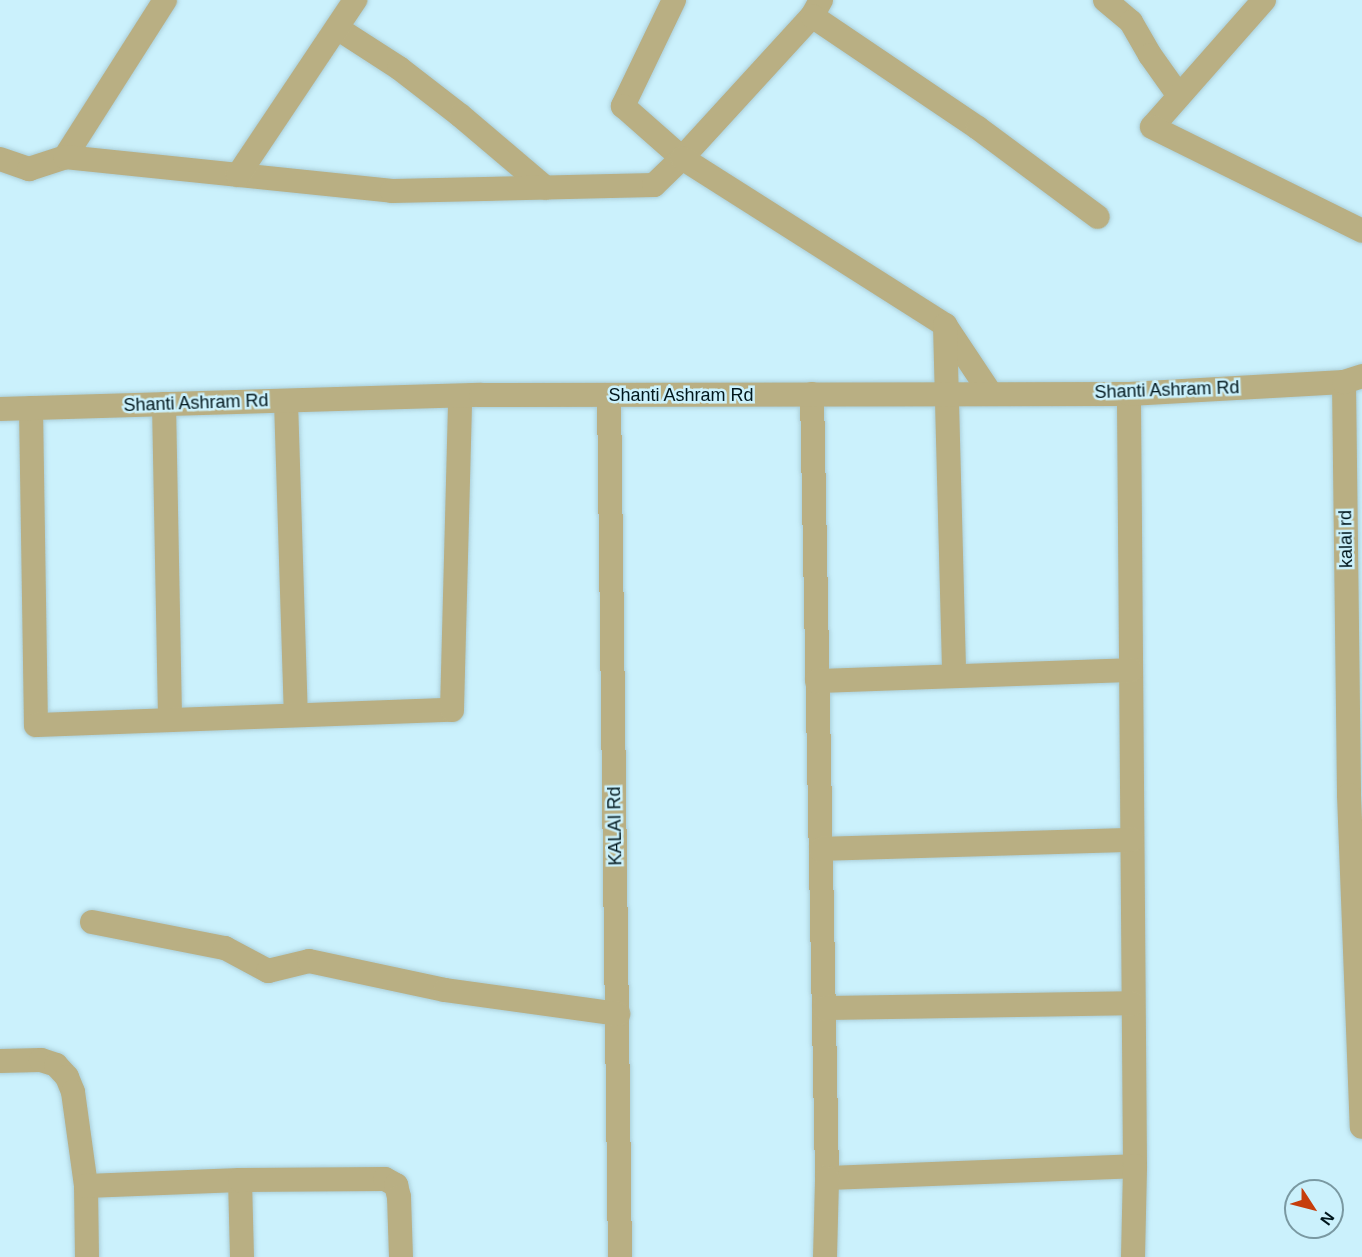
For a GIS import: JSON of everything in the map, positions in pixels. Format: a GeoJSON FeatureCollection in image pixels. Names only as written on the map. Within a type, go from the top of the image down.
{"type":"FeatureCollection","features":[{"type":"Feature","properties":{"kind":"street"},"geometry":{"type":"LineString","coordinates":[[65,157],[165,0]]}},
{"type":"Feature","properties":{"kind":"street"},"geometry":{"type":"LineString","coordinates":[[238,175],[355,0]]}},
{"type":"Feature","properties":{"kind":"street"},"geometry":{"type":"LineString","coordinates":[[674,0],[623,106],[682,159],[945,325],[991,394]]}},
{"type":"Feature","properties":{"kind":"street"},"geometry":{"type":"LineString","coordinates":[[1105,0],[1131,22],[1150,55],[1179,96]]}},
{"type":"Feature","properties":{"kind":"street"},"geometry":{"type":"LineString","coordinates":[[1264,0],[1152,127],[1362,231]]}},
{"type":"Feature","properties":{"kind":"street"},"geometry":{"type":"LineString","coordinates":[[0,159],[29,169],[65,157],[392,191],[654,185],[682,159],[816,8],[1098,218]]}},
{"type":"Feature","properties":{"kind":"street"},"geometry":{"type":"LineString","coordinates":[[337,28],[408,75],[546,188]]}},
{"type":"Feature","properties":{"kind":"street"},"geometry":{"type":"LineString","coordinates":[[945,325],[954,676]]}},
{"type":"Feature","properties":{"kind":"street","name":"Shanti Ashram Rd"},"geometry":{"type":"LineString","coordinates":[[0,409],[459,396],[1129,394],[1353,379]]}},
{"type":"Feature","properties":{"kind":"street","name":"kalai rd"},"geometry":{"type":"LineString","coordinates":[[1353,379],[1362,1127]]}},
{"type":"Feature","properties":{"kind":"street"},"geometry":{"type":"LineString","coordinates":[[812,394],[827,1178],[825,1257]]}},
{"type":"Feature","properties":{"kind":"street"},"geometry":{"type":"LineString","coordinates":[[1129,394],[1135,1166],[1133,1257]]}},
{"type":"Feature","properties":{"kind":"street","name":"KALAI Rd"},"geometry":{"type":"LineString","coordinates":[[609,395],[620,1257]]}},
{"type":"Feature","properties":{"kind":"street"},"geometry":{"type":"LineString","coordinates":[[31,408],[36,725],[452,710],[459,396]]}},
{"type":"Feature","properties":{"kind":"street"},"geometry":{"type":"LineString","coordinates":[[286,401],[296,715]]}},
{"type":"Feature","properties":{"kind":"street"},"geometry":{"type":"LineString","coordinates":[[164,404],[170,720]]}},
{"type":"Feature","properties":{"kind":"street"},"geometry":{"type":"LineString","coordinates":[[817,681],[1131,670]]}},
{"type":"Feature","properties":{"kind":"street"},"geometry":{"type":"LineString","coordinates":[[820,849],[1132,840]]}},
{"type":"Feature","properties":{"kind":"street"},"geometry":{"type":"LineString","coordinates":[[92,922],[225,948],[268,971],[309,961],[445,990],[618,1014]]}},
{"type":"Feature","properties":{"kind":"street"},"geometry":{"type":"LineString","coordinates":[[824,1008],[1134,1003]]}},
{"type":"Feature","properties":{"kind":"street"},"geometry":{"type":"LineString","coordinates":[[0,1061],[41,1060],[56,1065],[67,1077],[73,1092],[86,1185],[87,1257]]}},
{"type":"Feature","properties":{"kind":"street"},"geometry":{"type":"LineString","coordinates":[[827,1178],[1135,1166]]}},
{"type":"Feature","properties":{"kind":"street"},"geometry":{"type":"LineString","coordinates":[[86,1185],[240,1180],[385,1179],[396,1185],[399,1197],[401,1257]]}},
{"type":"Feature","properties":{"kind":"street"},"geometry":{"type":"LineString","coordinates":[[240,1180],[242,1257]]}}]}
